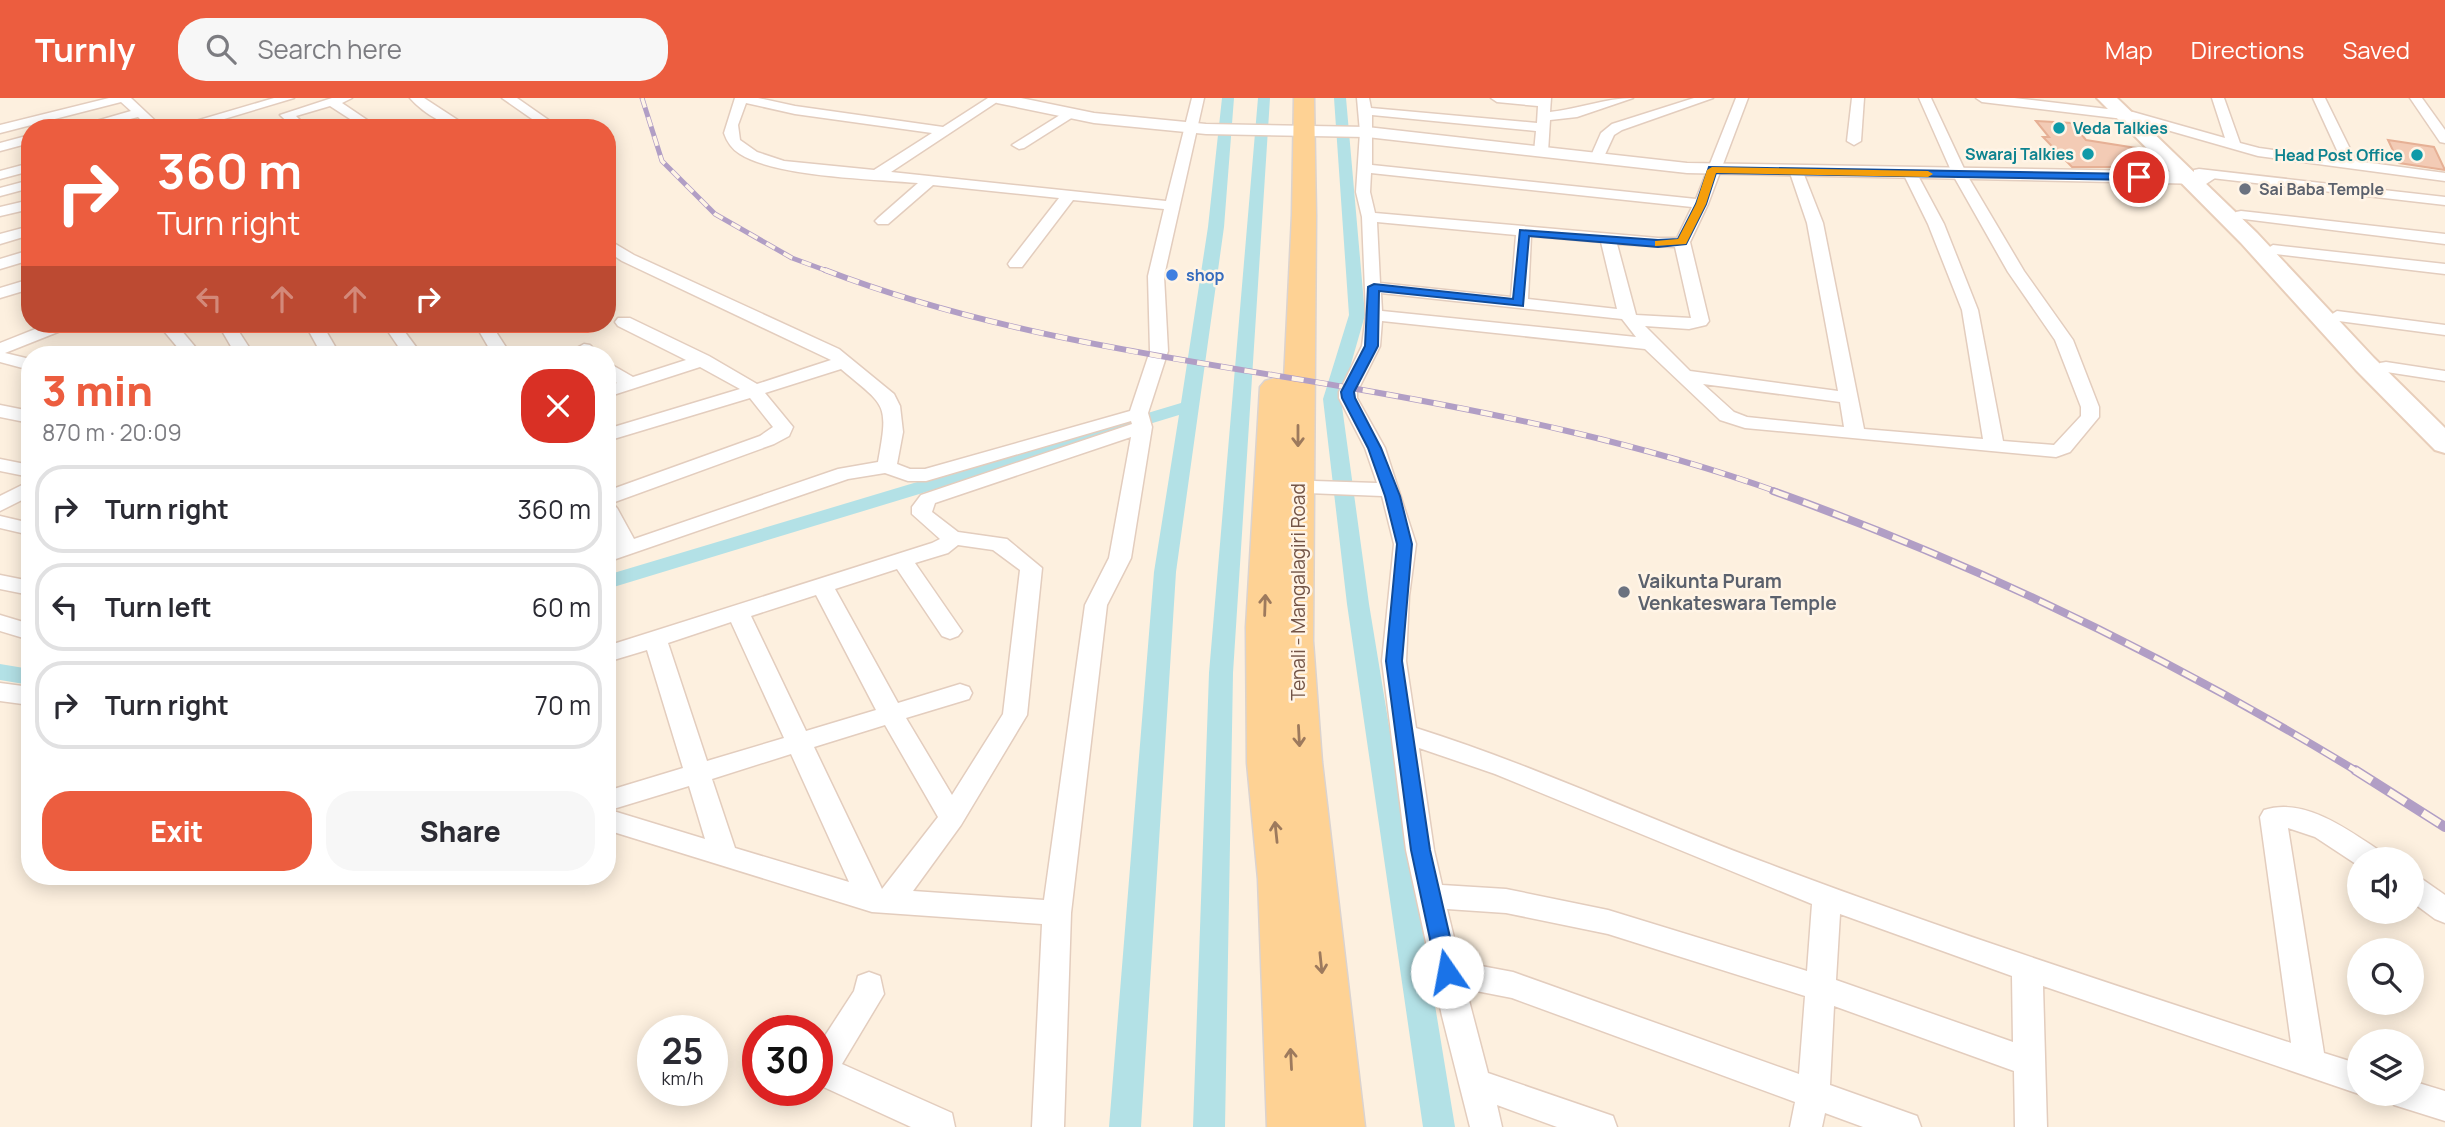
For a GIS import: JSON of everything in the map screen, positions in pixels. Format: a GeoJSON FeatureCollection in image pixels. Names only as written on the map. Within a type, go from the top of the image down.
{"type":"FeatureCollection","features":[{"type":"Feature","properties":{"kind":"main road"},"geometry":{"type":"LineString","coordinates":[[2116,105],[2241,215],[2445,425]]}},
{"type":"Feature","properties":{"kind":"main road","name":"Tenali - Mangalagiri Road"},"geometry":{"type":"LineString","coordinates":[[1294,119],[1304,215],[1293,486],[1294,641],[1300,749],[1338,1127]]}},
{"type":"Feature","properties":{"kind":"main road"},"geometry":{"type":"LineString","coordinates":[[2198,176],[2249,238],[2445,444]]}},
{"type":"Feature","properties":{"kind":"main road"},"geometry":{"type":"LineString","coordinates":[[1293,486],[1265,628],[1268,763],[1281,879],[1294,1127]]}},
{"type":"Feature","properties":{"kind":"street"},"geometry":{"type":"LineString","coordinates":[[40,119],[124,98],[146,119]]}},
{"type":"Feature","properties":{"kind":"street"},"geometry":{"type":"LineString","coordinates":[[211,119],[288,98]]}},
{"type":"Feature","properties":{"kind":"street"},"geometry":{"type":"LineString","coordinates":[[284,119],[280,117],[346,98]]}},
{"type":"Feature","properties":{"kind":"street"},"geometry":{"type":"LineString","coordinates":[[416,98],[448,119]]}},
{"type":"Feature","properties":{"kind":"street"},"geometry":{"type":"LineString","coordinates":[[508,98],[540,119]]}},
{"type":"Feature","properties":{"kind":"street"},"geometry":{"type":"LineString","coordinates":[[875,176],[997,98],[1068,114],[1198,128],[1294,119],[1363,118],[1437,112],[1543,123],[1627,98]]}},
{"type":"Feature","properties":{"kind":"street"},"geometry":{"type":"LineString","coordinates":[[1048,1127],[1057,913],[1096,605],[1120,558],[1140,420],[1159,351],[1156,276],[1173,206],[1198,128],[1198,98]]}},
{"type":"Feature","properties":{"kind":"street"},"geometry":{"type":"LineString","coordinates":[[1497,98],[1545,100],[1541,152]]}},
{"type":"Feature","properties":{"kind":"street"},"geometry":{"type":"LineString","coordinates":[[1597,158],[1608,133],[1617,127],[1707,98]]}},
{"type":"Feature","properties":{"kind":"street"},"geometry":{"type":"LineString","coordinates":[[1374,287],[1629,318],[1689,324],[1700,321],[1682,242],[1701,204],[1742,98]]}},
{"type":"Feature","properties":{"kind":"street"},"geometry":{"type":"LineString","coordinates":[[1854,141],[1858,98]]}},
{"type":"Feature","properties":{"kind":"street"},"geometry":{"type":"LineString","coordinates":[[1608,239],[1629,318],[1650,344],[1722,412],[1736,420],[1994,447],[2056,451],[2063,448],[2092,413],[2064,340],[2016,272],[1960,174],[1926,98]]}},
{"type":"Feature","properties":{"kind":"street"},"geometry":{"type":"LineString","coordinates":[[1982,98],[2116,105],[2235,147],[2273,155],[2445,177]]}},
{"type":"Feature","properties":{"kind":"street"},"geometry":{"type":"LineString","coordinates":[[2218,98],[2235,147]]}},
{"type":"Feature","properties":{"kind":"street"},"geometry":{"type":"LineString","coordinates":[[2319,98],[2351,165]]}},
{"type":"Feature","properties":{"kind":"street"},"geometry":{"type":"LineString","coordinates":[[2416,98],[2445,139]]}},
{"type":"Feature","properties":{"kind":"street"},"geometry":{"type":"LineString","coordinates":[[945,131],[795,110],[741,99],[730,130],[732,139],[740,148],[756,157],[783,165],[1173,206]]}},
{"type":"Feature","properties":{"kind":"street"},"geometry":{"type":"LineString","coordinates":[[332,102],[359,119]]}},
{"type":"Feature","properties":{"kind":"street"},"geometry":{"type":"LineString","coordinates":[[1424,138],[1437,112]]}},
{"type":"Feature","properties":{"kind":"street"},"geometry":{"type":"LineString","coordinates":[[115,119],[139,113]]}},
{"type":"Feature","properties":{"kind":"street"},"geometry":{"type":"LineString","coordinates":[[1019,145],[1068,114]]}},
{"type":"Feature","properties":{"kind":"street"},"geometry":{"type":"LineString","coordinates":[[1363,118],[1424,138],[1712,170],[2198,176],[2445,201]]}},
{"type":"Feature","properties":{"kind":"street"},"geometry":{"type":"LineString","coordinates":[[1363,118],[1363,192],[1368,217],[1374,315],[1371,346],[1348,392],[1348,398],[1374,448],[1382,489],[1405,544],[1394,661],[1420,850],[1486,1127]]}},
{"type":"Feature","properties":{"kind":"street"},"geometry":{"type":"LineString","coordinates":[[0,129],[21,124]]}},
{"type":"Feature","properties":{"kind":"street"},"geometry":{"type":"LineString","coordinates":[[0,147],[21,141]]}},
{"type":"Feature","properties":{"kind":"street"},"geometry":{"type":"LineString","coordinates":[[0,175],[21,169]]}},
{"type":"Feature","properties":{"kind":"street"},"geometry":{"type":"LineString","coordinates":[[1365,169],[1701,204]]}},
{"type":"Feature","properties":{"kind":"street"},"geometry":{"type":"LineString","coordinates":[[1796,170],[1815,223],[1855,434]]}},
{"type":"Feature","properties":{"kind":"street"},"geometry":{"type":"LineString","coordinates":[[1910,173],[1936,224],[1970,310],[1994,447]]}},
{"type":"Feature","properties":{"kind":"street"},"geometry":{"type":"LineString","coordinates":[[883,221],[929,181]]}},
{"type":"Feature","properties":{"kind":"street"},"geometry":{"type":"LineString","coordinates":[[0,192],[21,186]]}},
{"type":"Feature","properties":{"kind":"street"},"geometry":{"type":"LineString","coordinates":[[1016,264],[1069,195]]}},
{"type":"Feature","properties":{"kind":"street"},"geometry":{"type":"LineString","coordinates":[[0,212],[21,206]]}},
{"type":"Feature","properties":{"kind":"street"},"geometry":{"type":"LineString","coordinates":[[2241,215],[2445,239]]}},
{"type":"Feature","properties":{"kind":"street"},"geometry":{"type":"LineString","coordinates":[[1368,217],[1524,233],[1658,243],[1682,242]]}},
{"type":"Feature","properties":{"kind":"street"},"geometry":{"type":"LineString","coordinates":[[0,239],[21,233]]}},
{"type":"Feature","properties":{"kind":"street"},"geometry":{"type":"LineString","coordinates":[[1519,303],[1524,233]]}},
{"type":"Feature","properties":{"kind":"street"},"geometry":{"type":"LineString","coordinates":[[616,250],[833,353],[887,398],[892,407],[894,416],[887,467]]}},
{"type":"Feature","properties":{"kind":"street"},"geometry":{"type":"LineString","coordinates":[[2273,250],[2445,270]]}},
{"type":"Feature","properties":{"kind":"street"},"geometry":{"type":"LineString","coordinates":[[0,264],[21,258]]}},
{"type":"Feature","properties":{"kind":"street"},"geometry":{"type":"LineString","coordinates":[[0,293],[21,287]]}},
{"type":"Feature","properties":{"kind":"street"},"geometry":{"type":"LineString","coordinates":[[1374,315],[1650,344]]}},
{"type":"Feature","properties":{"kind":"street"},"geometry":{"type":"LineString","coordinates":[[2337,316],[2445,330]]}},
{"type":"Feature","properties":{"kind":"street"},"geometry":{"type":"LineString","coordinates":[[616,495],[776,437],[782,432],[781,422],[752,389],[703,360],[624,322]]}},
{"type":"Feature","properties":{"kind":"street"},"geometry":{"type":"LineString","coordinates":[[0,349],[40,333]]}},
{"type":"Feature","properties":{"kind":"street"},"geometry":{"type":"LineString","coordinates":[[0,357],[21,363]]}},
{"type":"Feature","properties":{"kind":"street"},"geometry":{"type":"LineString","coordinates":[[616,389],[703,360]]}},
{"type":"Feature","properties":{"kind":"street"},"geometry":{"type":"LineString","coordinates":[[616,433],[690,412],[752,389],[844,362]]}},
{"type":"Feature","properties":{"kind":"street"},"geometry":{"type":"LineString","coordinates":[[2386,367],[2445,376]]}},
{"type":"Feature","properties":{"kind":"street"},"geometry":{"type":"LineString","coordinates":[[616,374],[630,384]]}},
{"type":"Feature","properties":{"kind":"street"},"geometry":{"type":"LineString","coordinates":[[1685,376],[1848,398]]}},
{"type":"Feature","properties":{"kind":"street"},"geometry":{"type":"LineString","coordinates":[[0,411],[21,415]]}},
{"type":"Feature","properties":{"kind":"street"},"geometry":{"type":"LineString","coordinates":[[618,551],[845,473],[887,467],[908,475],[926,475],[1140,420]]}},
{"type":"Feature","properties":{"kind":"street"},"geometry":{"type":"LineString","coordinates":[[880,901],[952,818],[1015,715],[1031,575],[1027,562],[999,544],[952,538],[922,514],[922,507],[928,499],[1140,420]]}},
{"type":"Feature","properties":{"kind":"street"},"geometry":{"type":"LineString","coordinates":[[0,465],[21,469]]}},
{"type":"Feature","properties":{"kind":"street"},"geometry":{"type":"LineString","coordinates":[[1293,486],[1382,489]]}},
{"type":"Feature","properties":{"kind":"street"},"geometry":{"type":"LineString","coordinates":[[0,505],[21,492]]}},
{"type":"Feature","properties":{"kind":"street"},"geometry":{"type":"LineString","coordinates":[[0,522],[21,527]]}},
{"type":"Feature","properties":{"kind":"street"},"geometry":{"type":"LineString","coordinates":[[616,651],[940,548],[952,538]]}},
{"type":"Feature","properties":{"kind":"street"},"geometry":{"type":"LineString","coordinates":[[902,560],[950,631]]}},
{"type":"Feature","properties":{"kind":"street"},"geometry":{"type":"LineString","coordinates":[[0,582],[21,587]]}},
{"type":"Feature","properties":{"kind":"street"},"geometry":{"type":"LineString","coordinates":[[822,585],[891,714],[952,818]]}},
{"type":"Feature","properties":{"kind":"street"},"geometry":{"type":"LineString","coordinates":[[737,612],[880,901]]}},
{"type":"Feature","properties":{"kind":"street"},"geometry":{"type":"LineString","coordinates":[[0,623],[21,629]]}},
{"type":"Feature","properties":{"kind":"street"},"geometry":{"type":"LineString","coordinates":[[655,638],[724,857]]}},
{"type":"Feature","properties":{"kind":"street"},"geometry":{"type":"LineString","coordinates":[[0,692],[21,695]]}},
{"type":"Feature","properties":{"kind":"street"},"geometry":{"type":"LineString","coordinates":[[616,808],[698,773],[960,692]]}},
{"type":"Feature","properties":{"kind":"street"},"geometry":{"type":"LineString","coordinates":[[1404,734],[1472,754],[1672,838],[2027,970],[2347,1075]]}},
{"type":"Feature","properties":{"kind":"street"},"geometry":{"type":"LineString","coordinates":[[616,813],[724,857],[880,901],[1057,913]]}},
{"type":"Feature","properties":{"kind":"street"},"geometry":{"type":"LineString","coordinates":[[2311,1063],[2273,817],[2294,817],[2320,826],[2352,847]]}},
{"type":"Feature","properties":{"kind":"street"},"geometry":{"type":"LineString","coordinates":[[1431,896],[1506,901],[1608,922],[1820,988],[2029,1062]]}},
{"type":"Feature","properties":{"kind":"street"},"geometry":{"type":"LineString","coordinates":[[2424,896],[2445,911]]}},
{"type":"Feature","properties":{"kind":"street"},"geometry":{"type":"LineString","coordinates":[[1806,1127],[1813,1094],[1827,897]]}},
{"type":"Feature","properties":{"kind":"street"},"geometry":{"type":"LineString","coordinates":[[2027,970],[2031,1127]]}},
{"type":"Feature","properties":{"kind":"street"},"geometry":{"type":"LineString","coordinates":[[1447,972],[1513,985],[1905,1127]]}},
{"type":"Feature","properties":{"kind":"street"},"geometry":{"type":"LineString","coordinates":[[869,985],[869,994],[824,1065],[828,1073],[943,1126]]}},
{"type":"Feature","properties":{"kind":"street"},"geometry":{"type":"LineString","coordinates":[[1475,1083],[1601,1127]]}},
{"type":"Feature","properties":{"kind":"street"},"geometry":{"type":"LineString","coordinates":[[2424,1100],[2445,1106]]}},
{"type":"Feature","properties":{"kind":"building"},"geometry":{"type":"Polygon","coordinates":[[[2036,121],[2072,123],[2086,140],[2136,148],[2151,167],[2072,167],[2043,137],[2049,137],[2036,121]]]}},
{"type":"Feature","properties":{"kind":"building","name":"Head Post Office"},"geometry":{"type":"Polygon","coordinates":[[[2388,140],[2434,147],[2445,170],[2399,163],[2388,140]]]}},
{"type":"Feature","properties":{"kind":"waterway"},"geometry":{"type":"LineString","coordinates":[[1125,1127],[1165,572],[1216,227],[1228,98]]}},
{"type":"Feature","properties":{"kind":"waterway"},"geometry":{"type":"LineString","coordinates":[[1209,1127],[1221,673],[1264,98]]}},
{"type":"Feature","properties":{"kind":"waterway"},"geometry":{"type":"LineString","coordinates":[[1340,98],[1357,315],[1332,399],[1358,604],[1439,1127]]}},
{"type":"Feature","properties":{"kind":"waterway"},"geometry":{"type":"LineString","coordinates":[[616,579],[1189,406]]}},
{"type":"Feature","properties":{"kind":"waterway"},"geometry":{"type":"LineString","coordinates":[[0,672],[21,676]]}},
{"type":"Feature","properties":{"kind":"railway"},"geometry":{"type":"LineString","coordinates":[[642,98],[662,161],[715,214],[792,258],[830,272]]}},
{"type":"Feature","properties":{"kind":"railway"},"geometry":{"type":"LineString","coordinates":[[825,270],[889,293],[1019,328],[1151,355],[1351,388],[1513,419],[1621,444],[1778,492]]}},
{"type":"Feature","properties":{"kind":"railway"},"geometry":{"type":"LineString","coordinates":[[1773,491],[1924,550],[2073,616],[2217,691],[2358,772]]}},
{"type":"Feature","properties":{"kind":"railway"},"geometry":{"type":"LineString","coordinates":[[2355,770],[2445,827]]}},
{"type":"Feature","properties":{"kind":"slow traffic"},"geometry":{"type":"LineString","coordinates":[[1659,243],[1682,242],[1695,219],[1712,170],[1928,174]]}},
{"type":"Feature","properties":{"kind":"place","name":"Veda Talkies"},"geometry":{"type":"Point","coordinates":[2059,128]}},
{"type":"Feature","properties":{"kind":"place","name":"Swaraj Talkies"},"geometry":{"type":"Point","coordinates":[2088,154]}},
{"type":"Feature","properties":{"kind":"place","name":"Head Post Office"},"geometry":{"type":"Point","coordinates":[2417,155]}},
{"type":"Feature","properties":{"kind":"place","name":"Sai Baba Temple"},"geometry":{"type":"Point","coordinates":[2245,189]}},
{"type":"Feature","properties":{"kind":"place","name":"shop"},"geometry":{"type":"Point","coordinates":[1172,275]}},
{"type":"Feature","properties":{"kind":"place","name":"Vaikunta Puram Venkateswara Temple"},"geometry":{"type":"Point","coordinates":[1624,592]}},
{"type":"Feature","properties":{"kind":"route"},"geometry":{"type":"LineString","coordinates":[[1447,972],[1420,850],[1394,661],[1398,596],[1405,544],[1392,496],[1374,448],[1348,398],[1348,392],[1371,346],[1374,287],[1519,303],[1524,233],[1675,244],[1682,242],[1695,219],[1712,170],[2139,177]]}}]}
